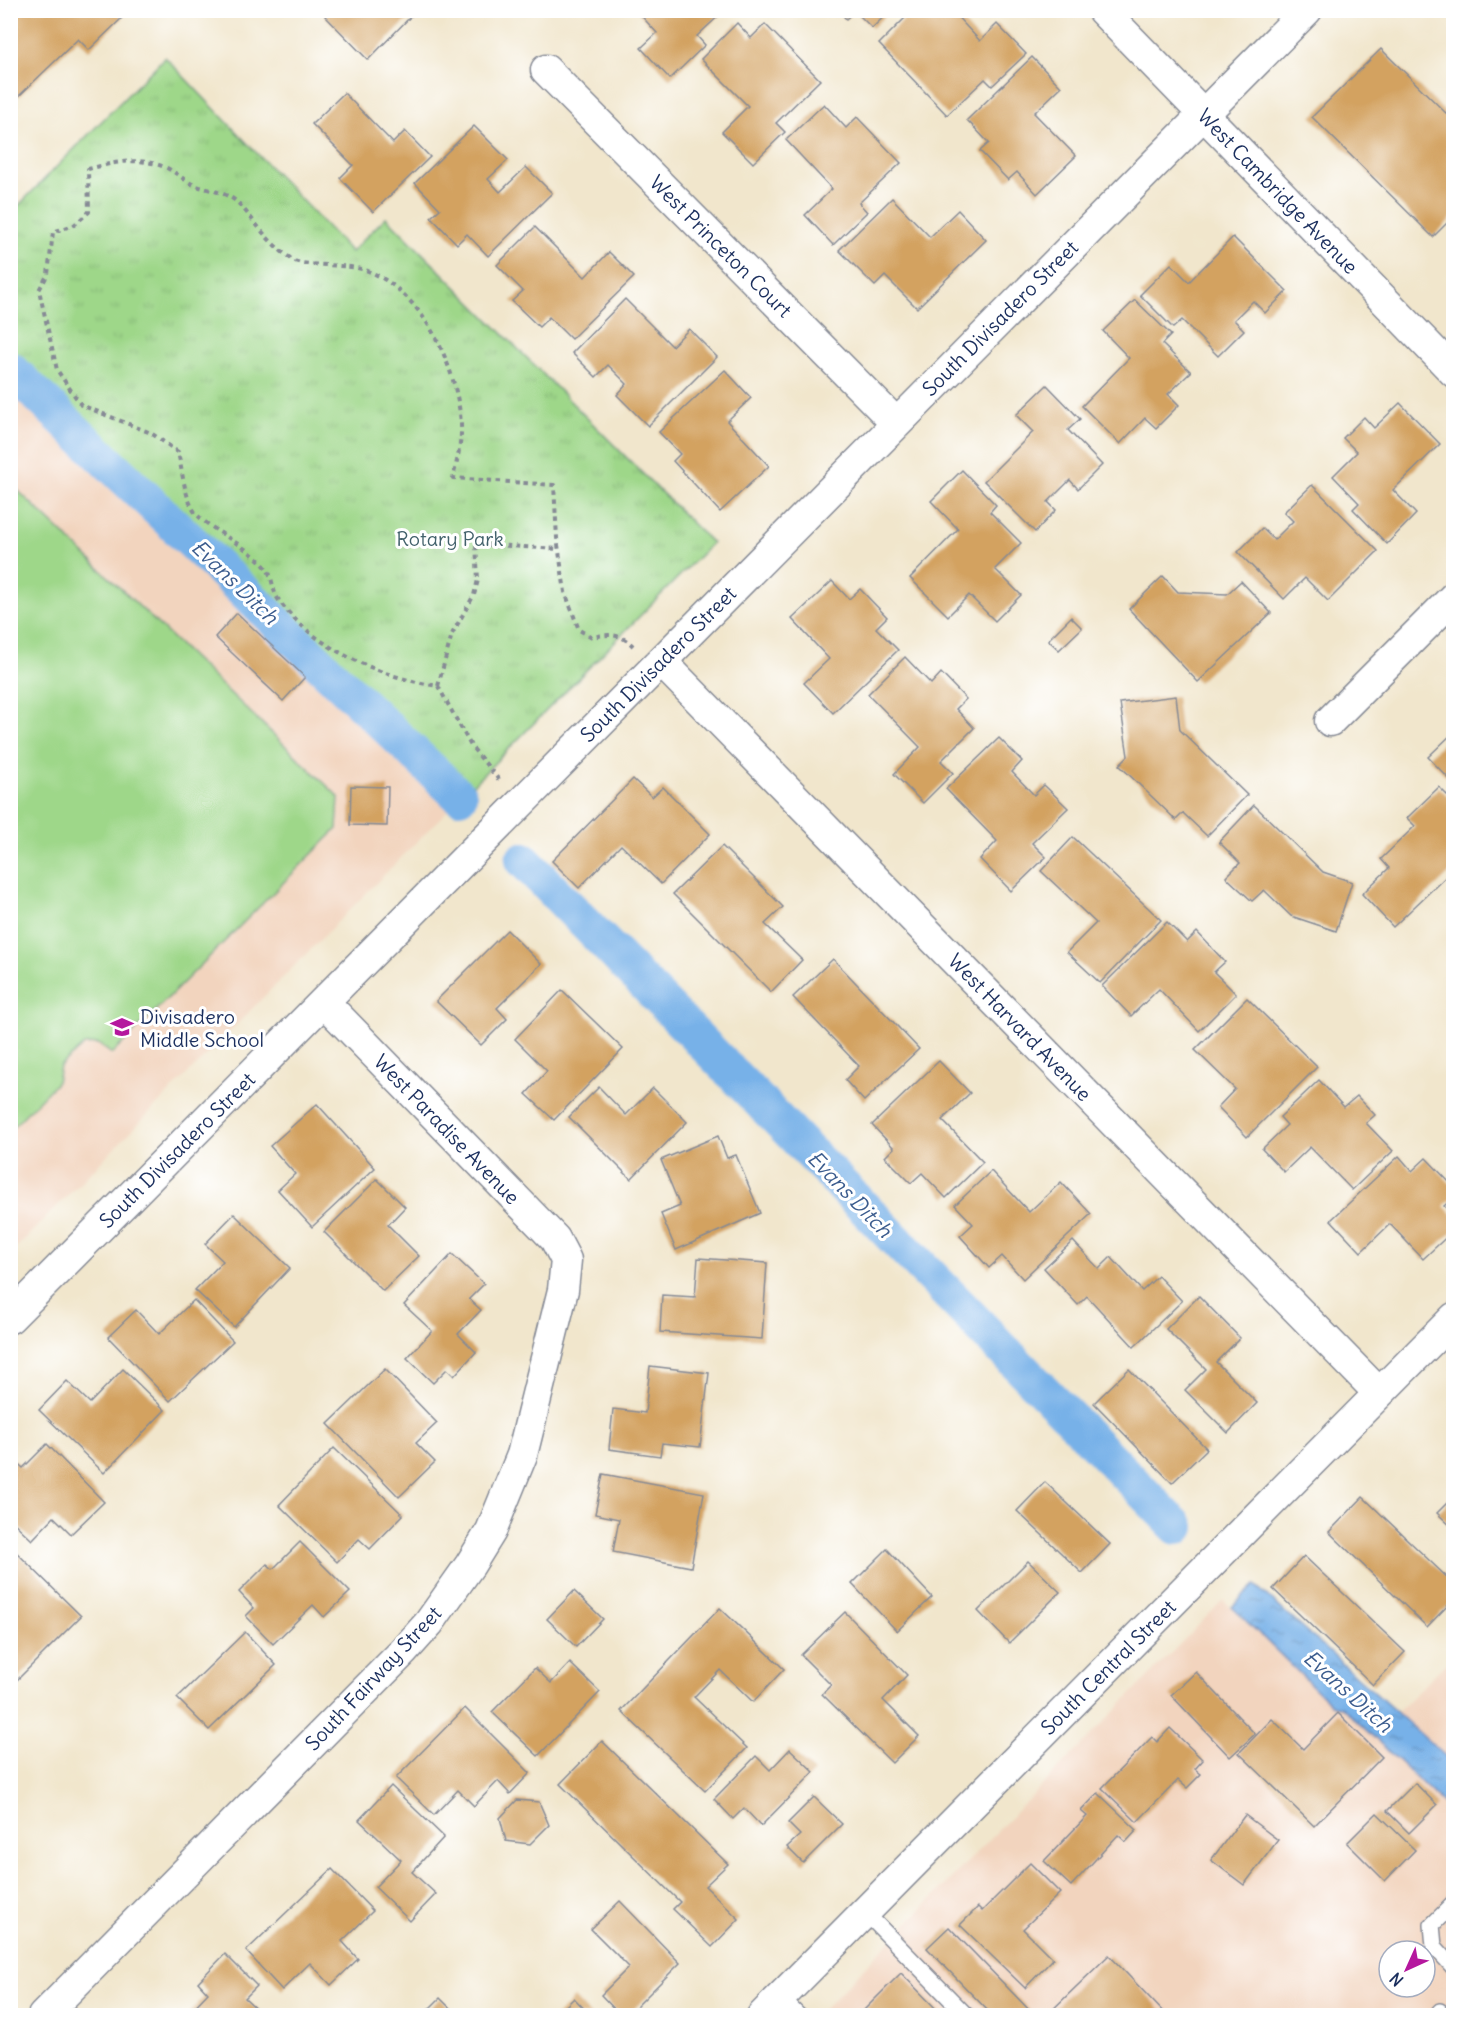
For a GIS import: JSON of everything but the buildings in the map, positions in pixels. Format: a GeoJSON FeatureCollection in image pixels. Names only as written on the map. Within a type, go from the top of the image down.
{"type":"FeatureCollection","features":[{"type":"Feature","properties":{"kind":"street","name":"West Cambridge Avenue"},"geometry":{"type":"LineString","coordinates":[[1102,10],[1454,372]]}},
{"type":"Feature","properties":{"kind":"street","name":"South Divisadero Street"},"geometry":{"type":"LineString","coordinates":[[10,1318],[1307,10]]}},
{"type":"Feature","properties":{"kind":"street","name":"West Princeton Court"},"geometry":{"type":"LineString","coordinates":[[546,70],[896,423]]}},
{"type":"Feature","properties":{"kind":"street"},"geometry":{"type":"LineString","coordinates":[[1330,722],[1454,597]]}},
{"type":"Feature","properties":{"kind":"street","name":"West Harvard Avenue"},"geometry":{"type":"LineString","coordinates":[[658,665],[1379,1393]]}},
{"type":"Feature","properties":{"kind":"street","name":"West Paradise Avenue"},"geometry":{"type":"LineString","coordinates":[[324,1002],[555,1239],[566,1260]]}},
{"type":"Feature","properties":{"kind":"street","name":"South Fairway Street"},"geometry":{"type":"LineString","coordinates":[[43,2016],[403,1652],[429,1623],[470,1565],[491,1531],[522,1455],[564,1290],[566,1260]]}},
{"type":"Feature","properties":{"kind":"street","name":"South Central Street"},"geometry":{"type":"LineString","coordinates":[[780,2009],[865,1912],[1454,1318]]}},
{"type":"Feature","properties":{"kind":"lane"},"geometry":{"type":"LineString","coordinates":[[1454,1903],[1432,1925],[1434,1947],[1454,1968]]}},
{"type":"Feature","properties":{"kind":"lane"},"geometry":{"type":"LineString","coordinates":[[865,1912],[967,2016]]}},
{"type":"Feature","properties":{"kind":"path"},"geometry":{"type":"LineString","coordinates":[[438,686],[405,681],[369,667],[299,626],[276,597],[268,570],[252,553],[193,511],[178,452],[151,433],[81,405],[57,370],[39,290],[48,274],[53,232],[74,225],[89,212],[88,169],[117,161],[147,160],[169,169],[194,185],[216,190],[239,203],[274,248],[298,263],[341,264],[368,271],[406,297],[425,323],[452,374],[461,427],[453,478],[555,485],[558,549],[565,592],[579,630],[592,637],[612,633],[626,639],[658,665]]}},
{"type":"Feature","properties":{"kind":"path"},"geometry":{"type":"LineString","coordinates":[[521,802],[481,761],[438,686],[452,634],[474,595],[478,580],[476,544],[558,549]]}},
{"type":"Feature","properties":{"kind":"shaded area","name":"Divisadero Middle School"},"geometry":{"type":"Polygon","coordinates":[[[10,353],[457,801],[11,1253],[10,1253],[10,353]]]}},
{"type":"Feature","properties":{"kind":"shaded area"},"geometry":{"type":"Polygon","coordinates":[[[1223,1600],[1330,1703],[1342,1707],[1453,1813],[1453,2015],[817,2016],[1223,1600]]]}},
{"type":"Feature","properties":{"kind":"shaded area"},"geometry":{"type":"Polygon","coordinates":[[[1453,1656],[1453,1763],[1396,1713],[1453,1656]]]}},
{"type":"Feature","properties":{"kind":"green space","name":"Rotary Park"},"geometry":{"type":"Polygon","coordinates":[[[165,57],[351,252],[386,217],[712,543],[457,801],[11,353],[11,213],[165,57]]]}},
{"type":"Feature","properties":{"kind":"green space"},"geometry":{"type":"Polygon","coordinates":[[[10,483],[339,797],[337,829],[112,1054],[98,1044],[84,1045],[60,1066],[57,1082],[11,1129],[10,483]]]}},
{"type":"Feature","properties":{"kind":"water"},"geometry":{"type":"Polygon","coordinates":[[[1255,1585],[1453,1763],[1453,1813],[1342,1707],[1331,1704],[1232,1607],[1255,1585]]]}},
{"type":"Feature","properties":{"kind":"waterway","name":"Evans Ditch"},"geometry":{"type":"LineString","coordinates":[[10,369],[459,796]]}},
{"type":"Feature","properties":{"kind":"waterway","name":"Evans Ditch"},"geometry":{"type":"LineString","coordinates":[[523,860],[1177,1527]]}},
{"type":"Feature","properties":{"kind":"place","name":"Divisadero Middle School"},"geometry":{"type":"Point","coordinates":[122,1027]}}]}
